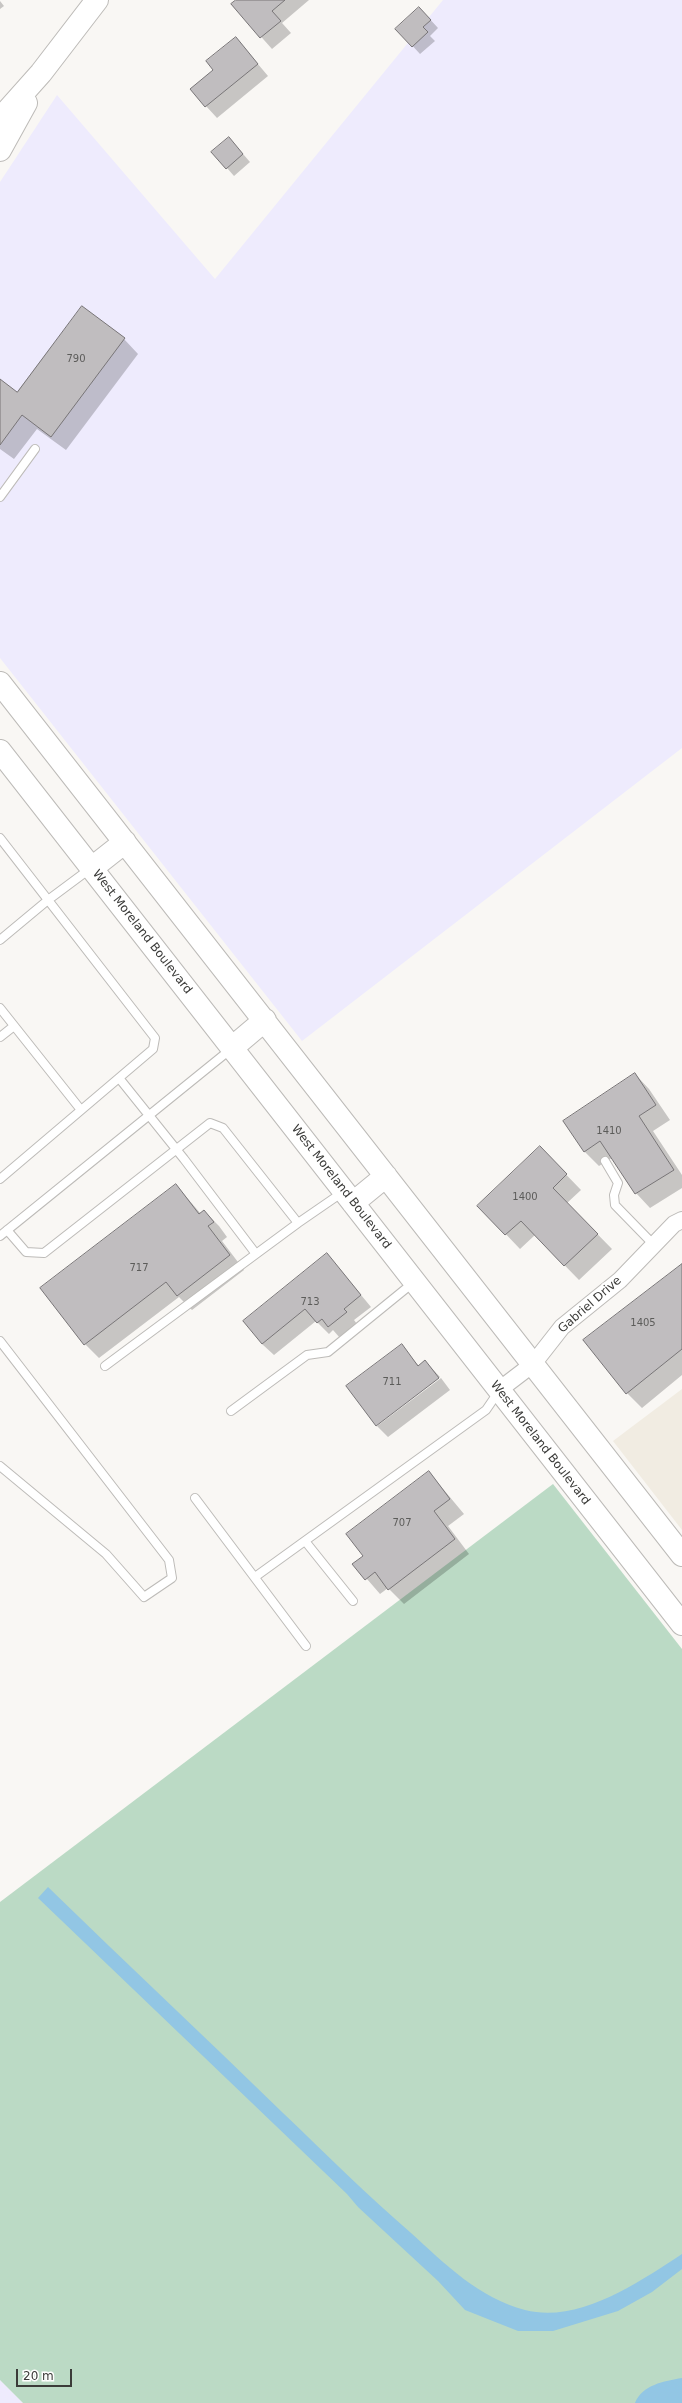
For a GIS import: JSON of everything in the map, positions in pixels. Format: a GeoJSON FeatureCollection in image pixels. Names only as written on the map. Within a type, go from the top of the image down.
{"type":"FeatureCollection","features":[{"type":"Feature","properties":{"kind":"street"},"geometry":{"type":"LineString","coordinates":[[0,119],[41,73],[97,0]]}},
{"type":"Feature","properties":{"kind":"street"},"geometry":{"type":"LineString","coordinates":[[0,150],[41,73]]}},
{"type":"Feature","properties":{"kind":"street"},"geometry":{"type":"LineString","coordinates":[[0,683],[682,1555]]}},
{"type":"Feature","properties":{"kind":"street","name":"West Moreland Boulevard"},"geometry":{"type":"LineString","coordinates":[[0,751],[233,1047],[682,1624]]}},
{"type":"Feature","properties":{"kind":"street"},"geometry":{"type":"LineString","coordinates":[[92,868],[125,842]]}},
{"type":"Feature","properties":{"kind":"street"},"geometry":{"type":"LineString","coordinates":[[233,1047],[265,1020]]}},
{"type":"Feature","properties":{"kind":"street"},"geometry":{"type":"LineString","coordinates":[[349,1197],[386,1176]]}},
{"type":"Feature","properties":{"kind":"street","name":"Gabriel Drive"},"geometry":{"type":"LineString","coordinates":[[500,1390],[533,1364],[562,1327],[620,1280],[674,1224],[682,1220]]}},
{"type":"Feature","properties":{"kind":"lane"},"geometry":{"type":"LineString","coordinates":[[0,497],[35,449]]}},
{"type":"Feature","properties":{"kind":"lane"},"geometry":{"type":"LineString","coordinates":[[0,838],[155,1038],[153,1050],[0,1179]]}},
{"type":"Feature","properties":{"kind":"lane"},"geometry":{"type":"LineString","coordinates":[[0,940],[48,900],[92,868]]}},
{"type":"Feature","properties":{"kind":"lane"},"geometry":{"type":"LineString","coordinates":[[0,1008],[81,1110]]}},
{"type":"Feature","properties":{"kind":"lane"},"geometry":{"type":"LineString","coordinates":[[0,1037],[14,1026]]}},
{"type":"Feature","properties":{"kind":"lane"},"geometry":{"type":"LineString","coordinates":[[0,1236],[233,1047]]}},
{"type":"Feature","properties":{"kind":"lane"},"geometry":{"type":"LineString","coordinates":[[118,1078],[149,1115],[256,1254]]}},
{"type":"Feature","properties":{"kind":"lane"},"geometry":{"type":"LineString","coordinates":[[7,1230],[26,1252],[44,1253],[210,1123],[224,1128],[298,1223]]}},
{"type":"Feature","properties":{"kind":"lane"},"geometry":{"type":"LineString","coordinates":[[605,1161],[618,1183],[614,1195],[615,1205],[654,1245]]}},
{"type":"Feature","properties":{"kind":"lane"},"geometry":{"type":"LineString","coordinates":[[105,1366],[298,1223],[349,1197]]}},
{"type":"Feature","properties":{"kind":"lane"},"geometry":{"type":"LineString","coordinates":[[231,1411],[302,1358],[308,1355],[328,1352],[414,1281]]}},
{"type":"Feature","properties":{"kind":"lane"},"geometry":{"type":"LineString","coordinates":[[0,1341],[168,1560],[172,1578],[144,1597],[106,1554],[0,1466]]}},
{"type":"Feature","properties":{"kind":"lane"},"geometry":{"type":"LineString","coordinates":[[254,1577],[486,1410],[500,1390]]}},
{"type":"Feature","properties":{"kind":"lane"},"geometry":{"type":"LineString","coordinates":[[195,1498],[306,1646]]}},
{"type":"Feature","properties":{"kind":"lane"},"geometry":{"type":"LineString","coordinates":[[305,1541],[353,1601]]}},
{"type":"Feature","properties":{"kind":"shaded area"},"geometry":{"type":"Polygon","coordinates":[[[443,0],[682,0],[682,748],[302,1041],[0,658],[0,182],[57,95],[215,279],[443,0]]]}},
{"type":"Feature","properties":{"kind":"shaded area"},"geometry":{"type":"Polygon","coordinates":[[[682,1389],[682,1530],[613,1441],[682,1389]]]}},
{"type":"Feature","properties":{"kind":"shaded area"},"geometry":{"type":"Polygon","coordinates":[[[0,2380],[23,2403],[0,2403],[0,2380]]]}},
{"type":"Feature","properties":{"kind":"green space"},"geometry":{"type":"Polygon","coordinates":[[[553,1484],[682,1649],[682,2403],[23,2403],[0,2380],[0,1902],[553,1484]]]}},
{"type":"Feature","properties":{"kind":"water"},"geometry":{"type":"Polygon","coordinates":[[[48,1887],[395,2219],[450,2268],[478,2289],[508,2305],[525,2310],[545,2313],[566,2311],[587,2306],[608,2298],[647,2277],[682,2254],[682,2269],[652,2292],[618,2311],[553,2331],[518,2331],[465,2310],[438,2281],[358,2207],[347,2194],[38,1898],[48,1887]]]}},
{"type":"Feature","properties":{"kind":"water"},"geometry":{"type":"Polygon","coordinates":[[[682,2378],[682,2403],[635,2403],[638,2397],[648,2388],[661,2382],[682,2378]]]}},
{"type":"Feature","properties":{"kind":"building"},"geometry":{"type":"Polygon","coordinates":[[[236,0],[285,0],[272,11],[281,21],[260,38],[231,4],[236,0]]]}},
{"type":"Feature","properties":{"kind":"building"},"geometry":{"type":"Polygon","coordinates":[[[419,7],[431,20],[423,27],[428,32],[412,47],[395,29],[419,7]]]}},
{"type":"Feature","properties":{"kind":"building"},"geometry":{"type":"Polygon","coordinates":[[[236,37],[258,64],[205,107],[190,89],[213,70],[206,61],[236,37]]]}},
{"type":"Feature","properties":{"kind":"building"},"geometry":{"type":"Polygon","coordinates":[[[229,137],[243,154],[226,169],[211,152],[229,137]]]}},
{"type":"Feature","properties":{"kind":"building"},"geometry":{"type":"Polygon","coordinates":[[[82,306],[125,338],[51,437],[22,415],[0,445],[0,379],[17,392],[82,306]]]}},
{"type":"Feature","properties":{"kind":"building"},"geometry":{"type":"Polygon","coordinates":[[[635,1073],[656,1105],[639,1116],[674,1170],[635,1194],[600,1141],[584,1152],[563,1121],[635,1073]]]}},
{"type":"Feature","properties":{"kind":"building"},"geometry":{"type":"Polygon","coordinates":[[[540,1146],[567,1174],[553,1188],[598,1234],[564,1266],[521,1221],[505,1235],[477,1206],[540,1146]]]}},
{"type":"Feature","properties":{"kind":"building"},"geometry":{"type":"Polygon","coordinates":[[[176,1184],[199,1214],[204,1210],[214,1222],[208,1226],[230,1255],[177,1296],[166,1282],[84,1345],[40,1288],[176,1184]]]}},
{"type":"Feature","properties":{"kind":"building"},"geometry":{"type":"Polygon","coordinates":[[[327,1253],[361,1295],[344,1309],[347,1312],[328,1327],[322,1319],[317,1323],[305,1309],[262,1344],[243,1321],[327,1253]]]}},
{"type":"Feature","properties":{"kind":"building"},"geometry":{"type":"Polygon","coordinates":[[[682,1264],[682,1349],[626,1394],[583,1340],[682,1264]]]}},
{"type":"Feature","properties":{"kind":"building"},"geometry":{"type":"Polygon","coordinates":[[[402,1344],[418,1366],[425,1360],[439,1378],[376,1426],[346,1386],[402,1344]]]}},
{"type":"Feature","properties":{"kind":"building"},"geometry":{"type":"Polygon","coordinates":[[[429,1471],[450,1499],[434,1511],[455,1539],[388,1590],[375,1572],[365,1580],[352,1564],[363,1556],[346,1534],[429,1471]]]}}]}
